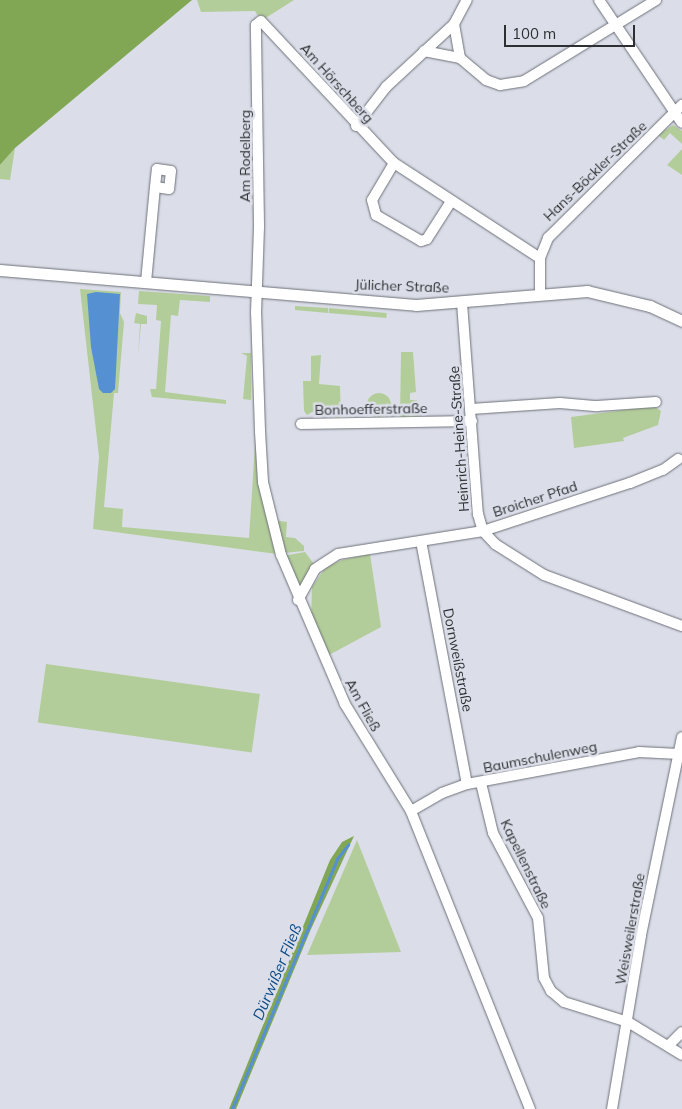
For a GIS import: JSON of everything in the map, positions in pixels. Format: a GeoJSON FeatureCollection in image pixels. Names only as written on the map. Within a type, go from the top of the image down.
{"type":"FeatureCollection","features":[{"type":"Feature","properties":{"kind":"street"},"geometry":{"type":"LineString","coordinates":[[356,126],[386,87],[454,24],[467,0]]}},
{"type":"Feature","properties":{"kind":"street"},"geometry":{"type":"LineString","coordinates":[[599,0],[674,114],[682,123]]}},
{"type":"Feature","properties":{"kind":"street"},"geometry":{"type":"LineString","coordinates":[[424,52],[460,58],[486,80],[500,85],[524,82],[656,0]]}},
{"type":"Feature","properties":{"kind":"street","name":"Am Hörschberg"},"geometry":{"type":"LineString","coordinates":[[261,20],[356,126],[394,163],[450,202],[540,258]]}},
{"type":"Feature","properties":{"kind":"street","name":"Am Rodelberg"},"geometry":{"type":"LineString","coordinates":[[257,293],[259,225],[256,25],[261,20]]}},
{"type":"Feature","properties":{"kind":"street"},"geometry":{"type":"LineString","coordinates":[[454,24],[460,58]]}},
{"type":"Feature","properties":{"kind":"street","name":"Hans-Böckler-Straße"},"geometry":{"type":"LineString","coordinates":[[540,294],[540,258],[557,226],[682,105]]}},
{"type":"Feature","properties":{"kind":"street"},"geometry":{"type":"LineString","coordinates":[[394,163],[372,200],[376,216],[421,241],[427,239],[450,202]]}},
{"type":"Feature","properties":{"kind":"street"},"geometry":{"type":"LineString","coordinates":[[146,282],[155,187]]}},
{"type":"Feature","properties":{"kind":"street","name":"Jülicher Straße"},"geometry":{"type":"LineString","coordinates":[[0,270],[257,293],[416,304],[462,303],[540,294],[587,291],[650,306],[682,321]]}},
{"type":"Feature","properties":{"kind":"street","name":"Am Fließ"},"geometry":{"type":"LineString","coordinates":[[257,293],[262,477],[281,555],[298,600],[345,704],[412,811],[530,1109]]}},
{"type":"Feature","properties":{"kind":"street","name":"Heinrich-Heine-Straße"},"geometry":{"type":"LineString","coordinates":[[462,303],[478,514],[483,531]]}},
{"type":"Feature","properties":{"kind":"street"},"geometry":{"type":"LineString","coordinates":[[471,409],[560,403],[597,406],[656,402]]}},
{"type":"Feature","properties":{"kind":"street","name":"Bonhoefferstraße"},"geometry":{"type":"LineString","coordinates":[[301,424],[472,421]]}},
{"type":"Feature","properties":{"kind":"street","name":"Broicher Pfad"},"geometry":{"type":"LineString","coordinates":[[298,600],[315,569],[338,554],[483,531],[630,483],[663,470],[678,459]]}},
{"type":"Feature","properties":{"kind":"street"},"geometry":{"type":"LineString","coordinates":[[483,531],[502,549],[544,575],[682,626]]}},
{"type":"Feature","properties":{"kind":"street","name":"Dornweißstraße"},"geometry":{"type":"LineString","coordinates":[[421,541],[467,784]]}},
{"type":"Feature","properties":{"kind":"street","name":"Weisweilerstraße"},"geometry":{"type":"LineString","coordinates":[[612,1109],[641,935],[682,737]]}},
{"type":"Feature","properties":{"kind":"street","name":"Baumschulenweg"},"geometry":{"type":"LineString","coordinates":[[412,811],[442,793],[467,784],[481,783],[639,752],[679,754]]}},
{"type":"Feature","properties":{"kind":"street","name":"Kapellenstraße"},"geometry":{"type":"LineString","coordinates":[[481,783],[493,832],[538,918],[544,978],[550,991],[564,1002],[628,1022],[669,1045],[682,1055]]}},
{"type":"Feature","properties":{"kind":"street"},"geometry":{"type":"LineString","coordinates":[[669,1045],[682,1032]]}},
{"type":"Feature","properties":{"kind":"green space"},"geometry":{"type":"Polygon","coordinates":[[[0,0],[192,0],[15,148],[0,165],[0,0]]]}},
{"type":"Feature","properties":{"kind":"green space"},"geometry":{"type":"Polygon","coordinates":[[[197,0],[294,0],[261,21],[255,11],[201,12],[197,0]]]}},
{"type":"Feature","properties":{"kind":"green space"},"geometry":{"type":"Polygon","coordinates":[[[673,125],[682,131],[682,144],[670,133],[664,140],[658,135],[673,125]]]}},
{"type":"Feature","properties":{"kind":"green space"},"geometry":{"type":"Polygon","coordinates":[[[15,148],[10,180],[0,179],[0,165],[15,148]]]}},
{"type":"Feature","properties":{"kind":"green space"},"geometry":{"type":"Polygon","coordinates":[[[682,149],[682,175],[667,165],[682,149]]]}},
{"type":"Feature","properties":{"kind":"green space"},"geometry":{"type":"Polygon","coordinates":[[[80,289],[121,292],[120,313],[124,322],[118,393],[114,393],[104,507],[123,509],[122,527],[249,538],[256,429],[277,554],[93,529],[99,457],[80,289]]]}},
{"type":"Feature","properties":{"kind":"green space"},"geometry":{"type":"Polygon","coordinates":[[[139,291],[210,296],[210,302],[180,300],[178,316],[171,315],[165,392],[226,400],[226,404],[152,397],[150,389],[156,389],[161,321],[156,320],[157,305],[138,304],[139,291]]]}},
{"type":"Feature","properties":{"kind":"green space"},"geometry":{"type":"Polygon","coordinates":[[[295,306],[328,308],[328,313],[295,310],[295,306]]]}},
{"type":"Feature","properties":{"kind":"green space"},"geometry":{"type":"Polygon","coordinates":[[[329,308],[387,313],[386,318],[329,313],[329,308]]]}},
{"type":"Feature","properties":{"kind":"green space"},"geometry":{"type":"Polygon","coordinates":[[[136,313],[147,316],[147,324],[141,324],[138,357],[140,324],[134,323],[136,313]]]}},
{"type":"Feature","properties":{"kind":"green space"},"geometry":{"type":"Polygon","coordinates":[[[401,352],[413,352],[416,392],[410,393],[410,400],[417,400],[418,417],[400,417],[401,352]]]}},
{"type":"Feature","properties":{"kind":"green space"},"geometry":{"type":"Polygon","coordinates":[[[241,353],[251,353],[251,400],[243,399],[247,356],[241,353]]]}},
{"type":"Feature","properties":{"kind":"green space"},"geometry":{"type":"Polygon","coordinates":[[[321,355],[319,384],[340,386],[341,419],[314,411],[307,415],[304,411],[303,381],[311,381],[311,356],[321,355]]]}},
{"type":"Feature","properties":{"kind":"green space"},"geometry":{"type":"Polygon","coordinates":[[[379,393],[387,397],[391,405],[387,413],[379,417],[371,413],[367,405],[371,397],[379,393]]]}},
{"type":"Feature","properties":{"kind":"green space"},"geometry":{"type":"Polygon","coordinates":[[[654,406],[661,411],[658,425],[623,438],[624,441],[574,448],[571,417],[654,406]]]}},
{"type":"Feature","properties":{"kind":"green space"},"geometry":{"type":"Polygon","coordinates":[[[274,520],[287,522],[286,537],[295,538],[304,546],[304,551],[283,553],[274,520]]]}},
{"type":"Feature","properties":{"kind":"green space"},"geometry":{"type":"Polygon","coordinates":[[[305,552],[314,564],[299,587],[283,556],[305,552]]]}},
{"type":"Feature","properties":{"kind":"green space"},"geometry":{"type":"Polygon","coordinates":[[[370,554],[381,627],[329,655],[311,622],[312,587],[326,567],[342,560],[370,554]]]}},
{"type":"Feature","properties":{"kind":"green space"},"geometry":{"type":"Polygon","coordinates":[[[46,664],[260,694],[252,752],[38,722],[46,664]]]}},
{"type":"Feature","properties":{"kind":"green space"},"geometry":{"type":"Polygon","coordinates":[[[354,836],[311,929],[236,1109],[229,1109],[330,860],[342,842],[354,836]]]}},
{"type":"Feature","properties":{"kind":"green space"},"geometry":{"type":"Polygon","coordinates":[[[357,840],[401,952],[307,955],[357,840]]]}},
{"type":"Feature","properties":{"kind":"water"},"geometry":{"type":"Polygon","coordinates":[[[96,292],[120,294],[115,389],[111,393],[103,393],[99,389],[91,347],[87,294],[96,292]]]}},
{"type":"Feature","properties":{"kind":"waterway","name":"Dürwißer Fließ"},"geometry":{"type":"LineString","coordinates":[[232,1109],[337,859],[348,845]]}}]}
